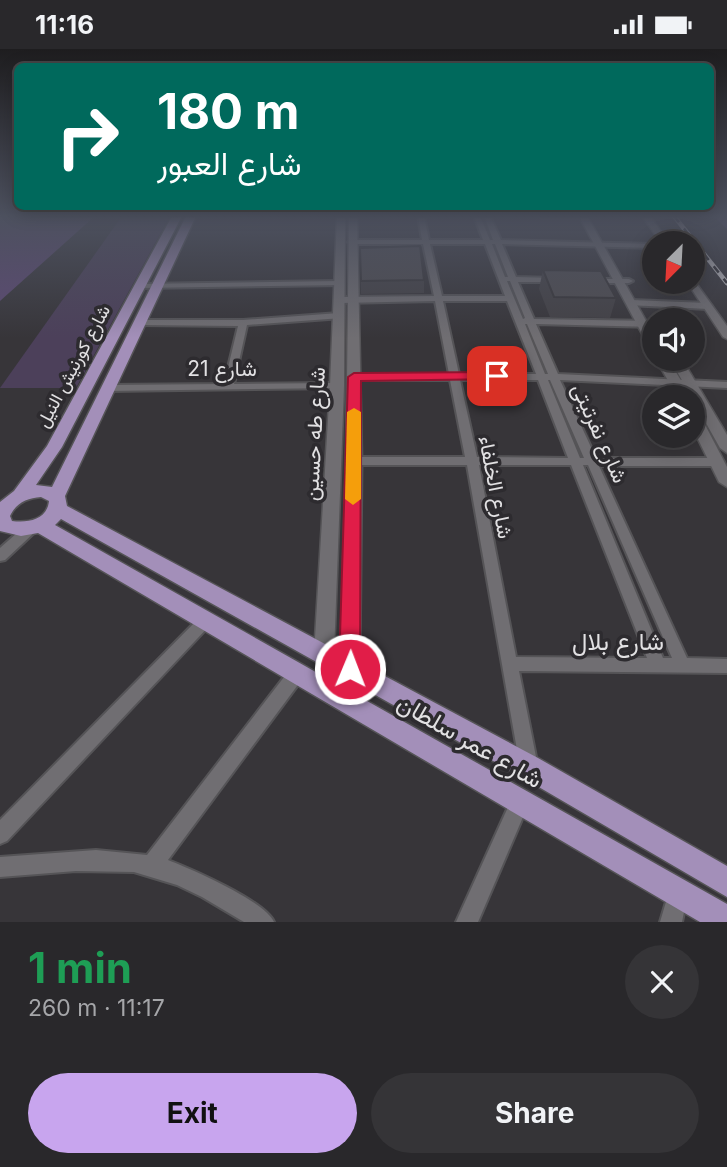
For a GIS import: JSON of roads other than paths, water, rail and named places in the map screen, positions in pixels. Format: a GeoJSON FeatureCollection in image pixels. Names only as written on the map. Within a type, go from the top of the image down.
{"type":"FeatureCollection","features":[{"type":"Feature","properties":{"kind":"main road","name":"شارع كورنيش النيل"},"geometry":{"type":"LineString","coordinates":[[7,515],[54,447],[155,257]]}},
{"type":"Feature","properties":{"kind":"main road","name":"شارع كورنيش النيل"},"geometry":{"type":"LineString","coordinates":[[46,514],[171,257]]}},
{"type":"Feature","properties":{"kind":"main road","name":"شارع طه حسين"},"geometry":{"type":"LineString","coordinates":[[324,655],[339,316],[346,300],[340,283],[340,257]]}},
{"type":"Feature","properties":{"kind":"main road","name":"شارع طه حسين"},"geometry":{"type":"LineString","coordinates":[[350,257],[346,300],[354,377],[350,669]]}},
{"type":"Feature","properties":{"kind":"main road"},"geometry":{"type":"LineString","coordinates":[[610,257],[642,310]]}},
{"type":"Feature","properties":{"kind":"main road"},"geometry":{"type":"LineString","coordinates":[[700,294],[727,335]]}},
{"type":"Feature","properties":{"kind":"main road"},"geometry":{"type":"LineString","coordinates":[[637,304],[642,324]]}},
{"type":"Feature","properties":{"kind":"main road"},"geometry":{"type":"LineString","coordinates":[[669,371],[678,385]]}},
{"type":"Feature","properties":{"kind":"main road"},"geometry":{"type":"LineString","coordinates":[[684,371],[727,448]]}},
{"type":"Feature","properties":{"kind":"main road"},"geometry":{"type":"LineString","coordinates":[[705,438],[727,482]]}},
{"type":"Feature","properties":{"kind":"main road"},"geometry":{"type":"LineString","coordinates":[[41,491],[46,514],[7,515],[41,491]]}},
{"type":"Feature","properties":{"kind":"main road","name":"شارع عمر سلطان"},"geometry":{"type":"LineString","coordinates":[[46,514],[206,619],[727,921]]}},
{"type":"Feature","properties":{"kind":"main road","name":"شارع عمر سلطان"},"geometry":{"type":"LineString","coordinates":[[46,514],[350,669],[529,767],[727,882]]}},
{"type":"Feature","properties":{"kind":"main road"},"geometry":{"type":"LineString","coordinates":[[325,631],[337,637],[350,630]]}},
{"type":"Feature","properties":{"kind":"street","name":"شارع الخلفاء"},"geometry":{"type":"LineString","coordinates":[[428,257],[472,462],[529,767]]}},
{"type":"Feature","properties":{"kind":"street","name":"شارع نفرتيتى"},"geometry":{"type":"LineString","coordinates":[[500,257],[525,321],[540,377],[577,462],[657,664]]}},
{"type":"Feature","properties":{"kind":"street"},"geometry":{"type":"LineString","coordinates":[[509,279],[566,280]]}},
{"type":"Feature","properties":{"kind":"street","name":"شارع نفرتيتى"},"geometry":{"type":"LineString","coordinates":[[509,279],[511,298],[554,377],[682,664]]}},
{"type":"Feature","properties":{"kind":"street"},"geometry":{"type":"LineString","coordinates":[[579,280],[624,281]]}},
{"type":"Feature","properties":{"kind":"street"},"geometry":{"type":"LineString","coordinates":[[139,286],[340,283]]}},
{"type":"Feature","properties":{"kind":"street"},"geometry":{"type":"LineString","coordinates":[[346,300],[511,298]]}},
{"type":"Feature","properties":{"kind":"street"},"geometry":{"type":"LineString","coordinates":[[637,304],[708,306]]}},
{"type":"Feature","properties":{"kind":"street"},"geometry":{"type":"LineString","coordinates":[[140,322],[243,323],[339,316]]}},
{"type":"Feature","properties":{"kind":"street"},"geometry":{"type":"LineString","coordinates":[[525,321],[642,324]]}},
{"type":"Feature","properties":{"kind":"street"},"geometry":{"type":"LineString","coordinates":[[228,387],[243,323]]}},
{"type":"Feature","properties":{"kind":"street"},"geometry":{"type":"LineString","coordinates":[[354,377],[554,377],[727,385]]}},
{"type":"Feature","properties":{"kind":"street","name":"شارع 21"},"geometry":{"type":"LineString","coordinates":[[107,388],[337,386]]}},
{"type":"Feature","properties":{"kind":"street"},"geometry":{"type":"LineString","coordinates":[[354,461],[718,462]]}},
{"type":"Feature","properties":{"kind":"street"},"geometry":{"type":"LineString","coordinates":[[0,556],[46,514]]}},
{"type":"Feature","properties":{"kind":"street"},"geometry":{"type":"LineString","coordinates":[[0,834],[206,619]]}},
{"type":"Feature","properties":{"kind":"street","name":"شارع بلال"},"geometry":{"type":"LineString","coordinates":[[509,664],[727,666]]}},
{"type":"Feature","properties":{"kind":"street"},"geometry":{"type":"LineString","coordinates":[[151,866],[297,673]]}},
{"type":"Feature","properties":{"kind":"street"},"geometry":{"type":"LineString","coordinates":[[467,922],[520,803]]}},
{"type":"Feature","properties":{"kind":"street"},"geometry":{"type":"LineString","coordinates":[[0,867],[105,861],[151,866],[224,897],[264,922]]}},
{"type":"Feature","properties":{"kind":"street"},"geometry":{"type":"LineString","coordinates":[[671,922],[678,892]]}},
{"type":"Feature","properties":{"kind":"railway"},"geometry":{"type":"LineString","coordinates":[[706,257],[727,283]]}}]}
